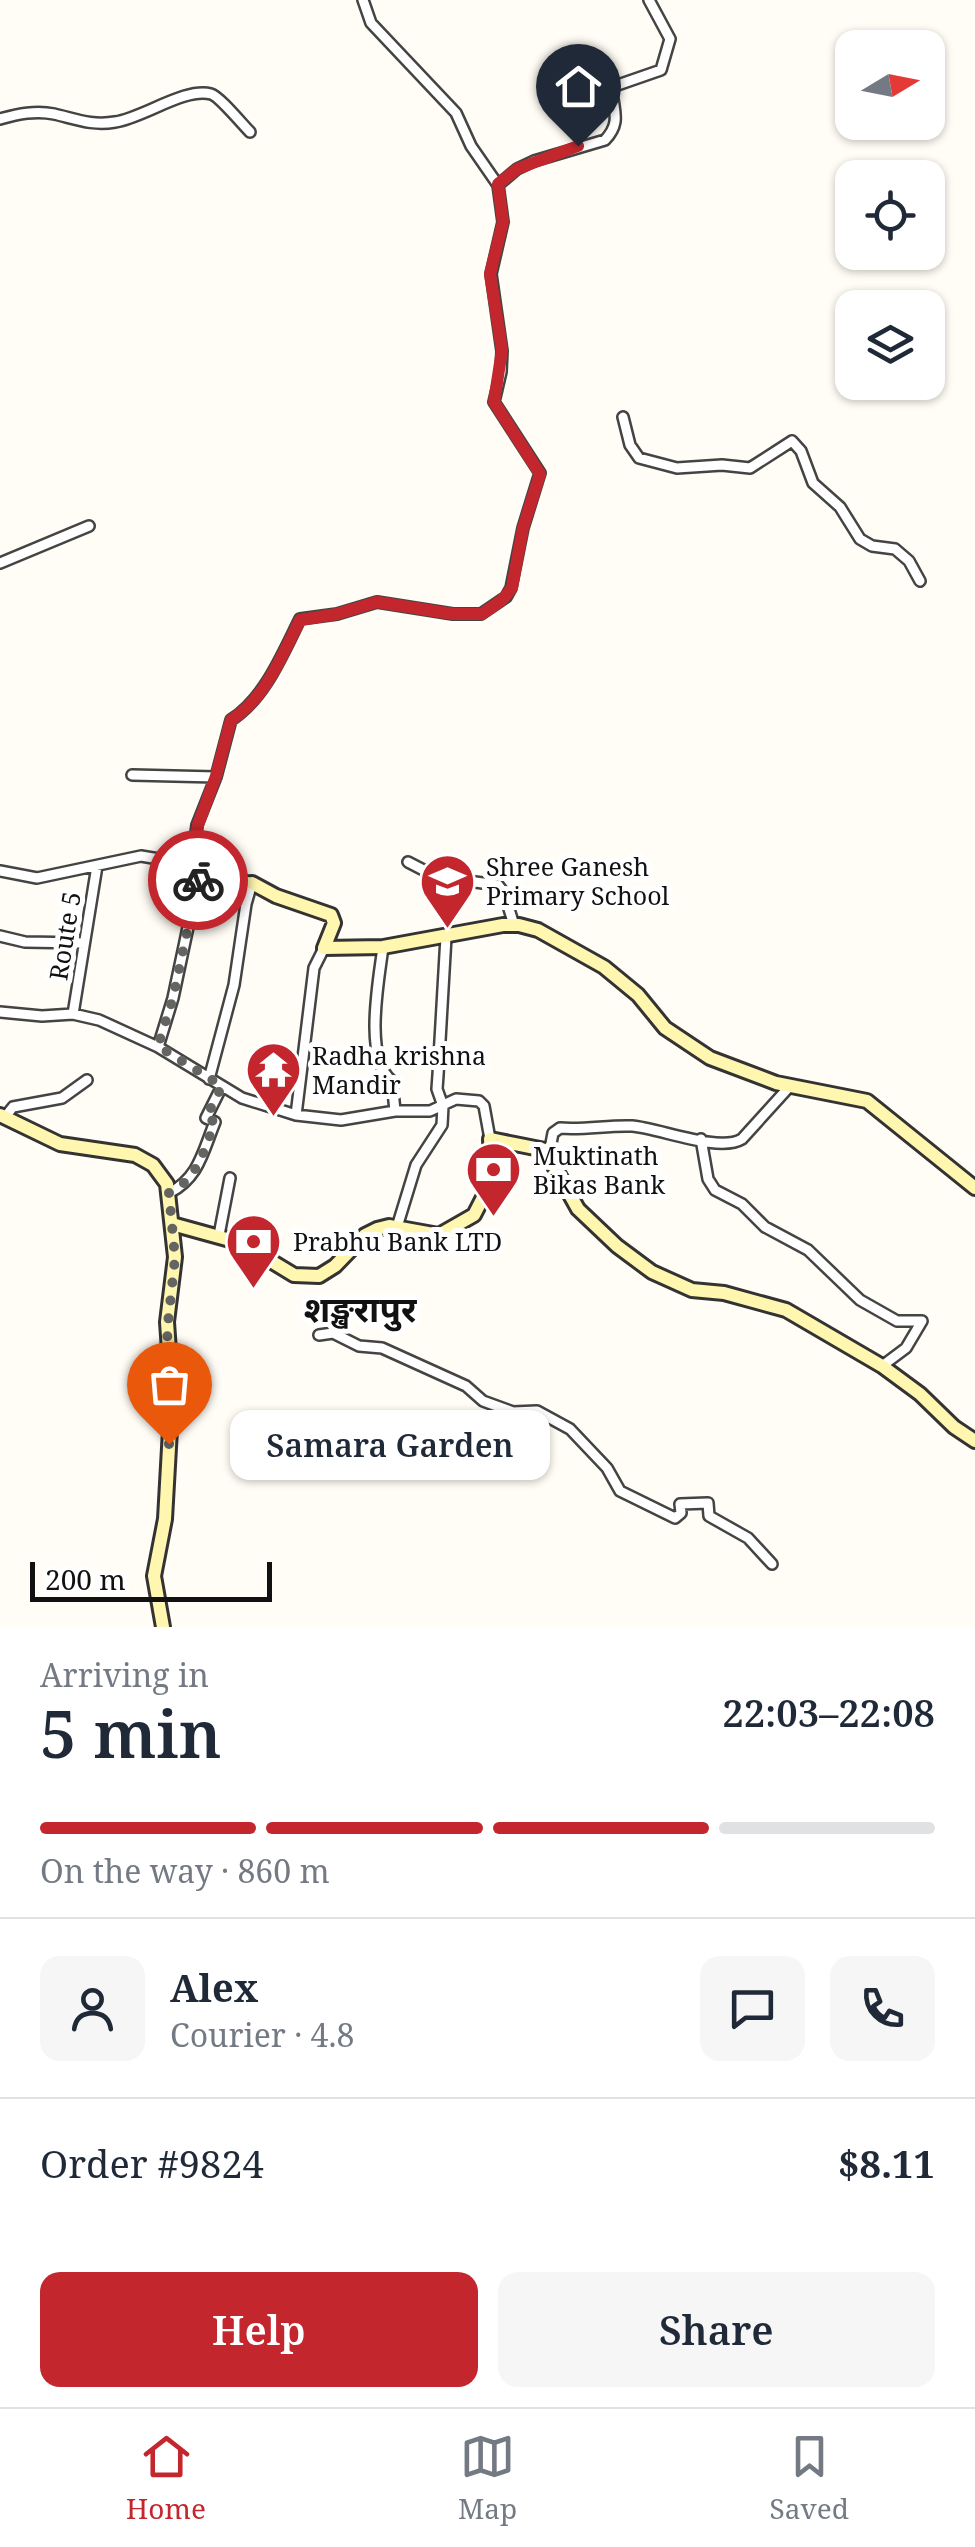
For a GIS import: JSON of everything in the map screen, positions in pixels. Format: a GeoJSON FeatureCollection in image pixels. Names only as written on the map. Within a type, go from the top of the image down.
{"type":"FeatureCollection","features":[{"type":"Feature","properties":{"kind":"main road"},"geometry":{"type":"LineString","coordinates":[[252,883],[276,896],[331,915],[334,923],[324,948],[382,946],[514,925],[538,930],[604,967],[638,995],[666,1028],[710,1058],[790,1086],[866,1101],[975,1188]]}},
{"type":"Feature","properties":{"kind":"main road"},"geometry":{"type":"LineString","coordinates":[[3,1116],[60,1144],[129,1154],[144,1160],[162,1176],[169,1193],[175,1258],[167,1332],[171,1415],[165,1519],[154,1576],[162,1627]]}},
{"type":"Feature","properties":{"kind":"main road"},"geometry":{"type":"LineString","coordinates":[[172,1224],[219,1235],[252,1248],[294,1274],[309,1277],[326,1272],[371,1231],[397,1227],[438,1234],[474,1215],[492,1180],[490,1139],[540,1148],[549,1154],[578,1209],[652,1272],[692,1290],[724,1293],[775,1306],[882,1366],[920,1394],[954,1428],[975,1440]]}},
{"type":"Feature","properties":{"kind":"street"},"geometry":{"type":"LineString","coordinates":[[158,1046],[173,998],[196,864],[198,825],[231,720],[260,693],[300,620],[377,602],[453,614],[482,614],[502,600],[512,588],[523,528],[540,474],[494,402],[502,350],[490,274],[503,222],[498,184],[471,146],[456,113],[379,32],[364,0]]}},
{"type":"Feature","properties":{"kind":"street"},"geometry":{"type":"LineString","coordinates":[[498,184],[517,169],[610,135],[617,118],[612,87],[661,70],[670,38],[649,0]]}},
{"type":"Feature","properties":{"kind":"street"},"geometry":{"type":"LineString","coordinates":[[0,118],[39,112],[76,122],[112,123],[208,93],[218,96],[250,132]]}},
{"type":"Feature","properties":{"kind":"street"},"geometry":{"type":"LineString","coordinates":[[622,416],[630,444],[639,458],[677,468],[750,468],[792,441],[801,451],[813,483],[830,496],[860,539],[872,546],[895,549],[920,581]]}},
{"type":"Feature","properties":{"kind":"street"},"geometry":{"type":"LineString","coordinates":[[0,563],[90,526]]}},
{"type":"Feature","properties":{"kind":"street"},"geometry":{"type":"LineString","coordinates":[[132,775],[216,776]]}},
{"type":"Feature","properties":{"kind":"street"},"geometry":{"type":"LineString","coordinates":[[0,871],[37,878],[141,856],[196,864],[252,883],[234,985],[209,1079]]}},
{"type":"Feature","properties":{"kind":"street"},"geometry":{"type":"LineString","coordinates":[[408,862],[437,877],[498,885],[514,925]]}},
{"type":"Feature","properties":{"kind":"street","name":"Route 5"},"geometry":{"type":"LineString","coordinates":[[73,1014],[96,866]]}},
{"type":"Feature","properties":{"kind":"street"},"geometry":{"type":"LineString","coordinates":[[0,936],[26,942],[84,943]]}},
{"type":"Feature","properties":{"kind":"street"},"geometry":{"type":"LineString","coordinates":[[397,1227],[416,1165],[442,1125],[443,1106],[437,1089],[446,937]]}},
{"type":"Feature","properties":{"kind":"street"},"geometry":{"type":"LineString","coordinates":[[382,946],[375,1002],[376,1043],[383,1073],[392,1081],[395,1112]]}},
{"type":"Feature","properties":{"kind":"street"},"geometry":{"type":"LineString","coordinates":[[296,1115],[314,968],[324,948]]}},
{"type":"Feature","properties":{"kind":"street"},"geometry":{"type":"LineString","coordinates":[[0,1012],[73,1014],[99,1020],[158,1046],[263,1107],[296,1115],[332,1120],[430,1112],[456,1100],[480,1102],[490,1139]]}},
{"type":"Feature","properties":{"kind":"street"},"geometry":{"type":"LineString","coordinates":[[3,1116],[13,1107],[62,1098],[88,1080]]}},
{"type":"Feature","properties":{"kind":"street"},"geometry":{"type":"LineString","coordinates":[[169,1193],[185,1186],[196,1169],[215,1122],[206,1118],[222,1086]]}},
{"type":"Feature","properties":{"kind":"street"},"geometry":{"type":"LineString","coordinates":[[549,1154],[554,1133],[560,1128],[637,1126],[679,1138],[738,1142],[790,1086]]}},
{"type":"Feature","properties":{"kind":"street"},"geometry":{"type":"LineString","coordinates":[[701,1139],[708,1179],[715,1190],[742,1204],[765,1227],[808,1250],[860,1300],[898,1320],[922,1322],[906,1348],[882,1366]]}},
{"type":"Feature","properties":{"kind":"street"},"geometry":{"type":"LineString","coordinates":[[219,1235],[230,1178]]}},
{"type":"Feature","properties":{"kind":"street"},"geometry":{"type":"LineString","coordinates":[[319,1335],[332,1332],[359,1346],[382,1348],[513,1412],[537,1411],[570,1430],[607,1468],[620,1491],[675,1518],[681,1513],[680,1504],[708,1504],[708,1516],[748,1538],[772,1564]]}},
{"type":"Feature","properties":{"kind":"street"},"geometry":{"type":"LineString","coordinates":[[351,1473],[397,1473],[432,1451],[446,1448],[470,1426],[503,1432],[502,1438],[513,1445]]}},
{"type":"Feature","properties":{"kind":"way so far"},"geometry":{"type":"LineString","coordinates":[[169,1444],[172,1394],[167,1332],[175,1258],[169,1193],[185,1186],[196,1169],[215,1122],[206,1118],[222,1086],[158,1046],[173,998],[198,880]]}},
{"type":"Feature","properties":{"kind":"place","name":"Shree Ganesh Primary School"},"geometry":{"type":"Point","coordinates":[447,930]}},
{"type":"Feature","properties":{"kind":"place","name":"Radha krishna Mandir"},"geometry":{"type":"Point","coordinates":[273,1119]}},
{"type":"Feature","properties":{"kind":"place","name":"Muktinath Bikas Bank"},"geometry":{"type":"Point","coordinates":[494,1219]}},
{"type":"Feature","properties":{"kind":"place","name":"Prabhu Bank LTD"},"geometry":{"type":"Point","coordinates":[254,1291]}},
{"type":"Feature","properties":{"kind":"place","name":"Samara Garden"},"geometry":{"type":"Point","coordinates":[169,1444]}},
{"type":"Feature","properties":{"kind":"district","name":"शङ्खरापुर"},"geometry":{"type":"Point","coordinates":[360,1310]}},
{"type":"Feature","properties":{"kind":"route"},"geometry":{"type":"LineString","coordinates":[[198,880],[201,866],[192,864],[198,825],[231,720],[260,693],[300,620],[377,602],[397,602],[453,614],[482,614],[512,588],[523,528],[540,474],[494,402],[502,350],[490,274],[503,222],[498,184],[517,169],[578,146]]}}]}
